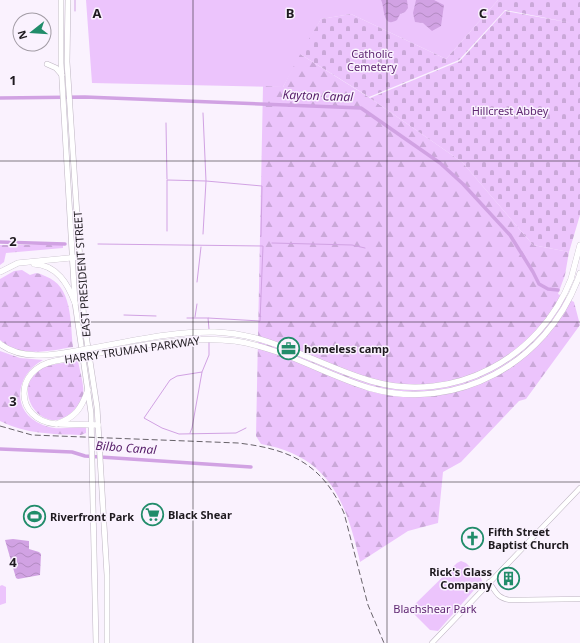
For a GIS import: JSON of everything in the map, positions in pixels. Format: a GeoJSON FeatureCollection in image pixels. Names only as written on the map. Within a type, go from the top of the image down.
{"type":"FeatureCollection","features":[{"type":"Feature","properties":{"kind":"highway","name":"HARRY TRUMAN PARKWAY"},"geometry":{"type":"LineString","coordinates":[[0,344],[16,352],[40,355],[179,334],[226,333],[255,337],[283,345],[359,377],[382,384],[405,387],[429,387],[452,383],[475,376],[496,366],[516,353],[534,337],[549,319],[562,299],[571,279],[580,246]]}},
{"type":"Feature","properties":{"kind":"highway"},"geometry":{"type":"LineString","coordinates":[[0,272],[18,263],[80,257]]}},
{"type":"Feature","properties":{"kind":"highway"},"geometry":{"type":"LineString","coordinates":[[18,263],[38,264],[56,272],[68,286],[75,303]]}},
{"type":"Feature","properties":{"kind":"highway","name":"HARRY TRUMAN PARKWAY"},"geometry":{"type":"LineString","coordinates":[[98,425],[56,424],[45,422],[37,418],[26,404],[24,396],[26,381],[32,371],[37,367],[55,361],[185,340],[225,340],[258,346],[291,356],[356,384],[386,392],[429,394],[466,387],[500,373],[520,359],[539,342],[562,313],[580,273]]}},
{"type":"Feature","properties":{"kind":"highway"},"geometry":{"type":"LineString","coordinates":[[56,424],[71,418],[78,412],[88,390]]}},
{"type":"Feature","properties":{"kind":"main road","name":"EAST PRESIDENT STREET"},"geometry":{"type":"LineString","coordinates":[[61,0],[62,75],[66,98],[80,257],[84,322],[96,394],[107,575],[106,643]]}},
{"type":"Feature","properties":{"kind":"main road","name":"EAST PRESIDENT STREET"},"geometry":{"type":"LineString","coordinates":[[67,0],[66,98],[75,303],[88,390],[91,424],[96,643]]}},
{"type":"Feature","properties":{"kind":"main road"},"geometry":{"type":"LineString","coordinates":[[47,64],[56,68],[62,75]]}},
{"type":"Feature","properties":{"kind":"main road"},"geometry":{"type":"LineString","coordinates":[[432,643],[580,488]]}},
{"type":"Feature","properties":{"kind":"main road"},"geometry":{"type":"LineString","coordinates":[[489,582],[496,594],[501,598],[510,600],[580,599]]}},
{"type":"Feature","properties":{"kind":"green space"},"geometry":{"type":"Polygon","coordinates":[[[86,0],[498,0],[446,59],[351,14],[321,19],[283,87],[92,83],[86,0]]]}},
{"type":"Feature","properties":{"kind":"green space","name":"Hillcrest Abbey"},"geometry":{"type":"Polygon","coordinates":[[[498,0],[580,0],[580,215],[569,252],[533,245],[462,162],[370,98],[460,61],[505,11],[572,23],[505,10],[459,60],[369,97],[300,54],[321,19],[351,14],[446,59],[498,0]]]}},
{"type":"Feature","properties":{"kind":"green space"},"geometry":{"type":"Polygon","coordinates":[[[300,54],[370,98],[462,162],[533,245],[569,252],[565,275],[558,294],[574,302],[580,325],[526,399],[519,401],[461,462],[443,472],[438,523],[408,531],[360,562],[355,540],[348,520],[331,485],[319,471],[303,459],[284,450],[261,444],[256,436],[263,86],[283,87],[300,54]]]}},
{"type":"Feature","properties":{"kind":"green space"},"geometry":{"type":"Polygon","coordinates":[[[0,245],[63,245],[63,248],[6,253],[4,262],[0,265],[0,245]]]}},
{"type":"Feature","properties":{"kind":"green space"},"geometry":{"type":"Polygon","coordinates":[[[22,270],[30,275],[36,273],[43,275],[54,281],[61,288],[68,306],[73,347],[35,352],[16,349],[8,346],[0,340],[0,279],[14,271],[22,270]]]}},
{"type":"Feature","properties":{"kind":"green space"},"geometry":{"type":"Polygon","coordinates":[[[0,351],[20,358],[43,360],[27,375],[22,384],[20,393],[21,403],[25,411],[32,419],[53,428],[86,427],[86,433],[81,435],[29,431],[0,421],[0,351]]]}},
{"type":"Feature","properties":{"kind":"green space"},"geometry":{"type":"Polygon","coordinates":[[[78,361],[83,389],[83,398],[80,404],[72,412],[61,419],[50,420],[40,415],[33,407],[28,396],[29,385],[34,375],[45,367],[78,361]]]}},
{"type":"Feature","properties":{"kind":"green space","name":"Blachshear Park"},"geometry":{"type":"Polygon","coordinates":[[[461,561],[466,563],[481,578],[482,581],[438,631],[430,630],[411,611],[411,608],[457,563],[461,561]]]}},
{"type":"Feature","properties":{"kind":"green space"},"geometry":{"type":"Polygon","coordinates":[[[2,585],[6,587],[6,603],[0,605],[0,586],[2,585]]]}},
{"type":"Feature","properties":{"kind":"water"},"geometry":{"type":"Polygon","coordinates":[[[381,0],[407,0],[408,8],[405,12],[400,14],[397,20],[389,22],[386,19],[381,0]]]}},
{"type":"Feature","properties":{"kind":"water"},"geometry":{"type":"Polygon","coordinates":[[[416,0],[434,0],[444,5],[441,26],[432,31],[423,23],[415,22],[413,13],[416,0]]]}},
{"type":"Feature","properties":{"kind":"water"},"geometry":{"type":"Polygon","coordinates":[[[13,539],[29,541],[29,549],[41,554],[40,575],[18,579],[16,578],[5,540],[13,539]]]}},
{"type":"Feature","properties":{"kind":"waterway"},"geometry":{"type":"LineString","coordinates":[[75,0],[75,11]]}},
{"type":"Feature","properties":{"kind":"waterway","name":"Kayton Canal"},"geometry":{"type":"LineString","coordinates":[[0,98],[85,97],[361,108],[440,163],[463,184],[510,235],[539,284],[548,289],[558,290]]}},
{"type":"Feature","properties":{"kind":"waterway"},"geometry":{"type":"LineString","coordinates":[[167,231],[167,180],[206,181],[203,113]]}},
{"type":"Feature","properties":{"kind":"waterway"},"geometry":{"type":"LineString","coordinates":[[166,123],[167,179]]}},
{"type":"Feature","properties":{"kind":"waterway"},"geometry":{"type":"LineString","coordinates":[[203,234],[206,181],[262,186],[261,236]]}},
{"type":"Feature","properties":{"kind":"waterway"},"geometry":{"type":"LineString","coordinates":[[0,242],[65,244]]}},
{"type":"Feature","properties":{"kind":"waterway"},"geometry":{"type":"LineString","coordinates":[[272,243],[352,245],[365,248]]}},
{"type":"Feature","properties":{"kind":"waterway"},"geometry":{"type":"LineString","coordinates":[[98,244],[263,246],[260,321],[208,318],[209,329]]}},
{"type":"Feature","properties":{"kind":"waterway"},"geometry":{"type":"LineString","coordinates":[[197,282],[201,247]]}},
{"type":"Feature","properties":{"kind":"waterway"},"geometry":{"type":"LineString","coordinates":[[195,317],[197,304]]}},
{"type":"Feature","properties":{"kind":"waterway"},"geometry":{"type":"LineString","coordinates":[[124,315],[156,316]]}},
{"type":"Feature","properties":{"kind":"waterway"},"geometry":{"type":"LineString","coordinates":[[187,318],[208,318]]}},
{"type":"Feature","properties":{"kind":"waterway"},"geometry":{"type":"LineString","coordinates":[[202,372],[209,355],[209,342]]}},
{"type":"Feature","properties":{"kind":"waterway"},"geometry":{"type":"LineString","coordinates":[[190,433],[202,372],[177,376],[170,380],[144,418],[162,428],[179,434],[236,433],[246,428]]}},
{"type":"Feature","properties":{"kind":"waterway","name":"Bilbo Canal"},"geometry":{"type":"LineString","coordinates":[[0,449],[72,452],[85,456],[251,467]]}},
{"type":"Feature","properties":{"kind":"railway"},"geometry":{"type":"LineString","coordinates":[[0,426],[32,435],[238,443],[273,449],[302,462],[314,470],[325,482],[335,496],[344,513],[368,605],[384,643]]}},
{"type":"Feature","properties":{"kind":"place","name":"homeless camp"},"geometry":{"type":"Point","coordinates":[288,349]}},
{"type":"Feature","properties":{"kind":"place","name":"Black Shear"},"geometry":{"type":"Point","coordinates":[153,515]}},
{"type":"Feature","properties":{"kind":"place","name":"Riverfront Park"},"geometry":{"type":"Point","coordinates":[35,517]}},
{"type":"Feature","properties":{"kind":"place","name":"Fifth Street Baptist Church"},"geometry":{"type":"Point","coordinates":[472,538]}},
{"type":"Feature","properties":{"kind":"place","name":"Rick's Glass Company"},"geometry":{"type":"Point","coordinates":[508,578]}},
{"type":"Feature","properties":{"kind":"park label","name":"Catholic Cemetery"},"geometry":{"type":"Point","coordinates":[372,60]}}]}
